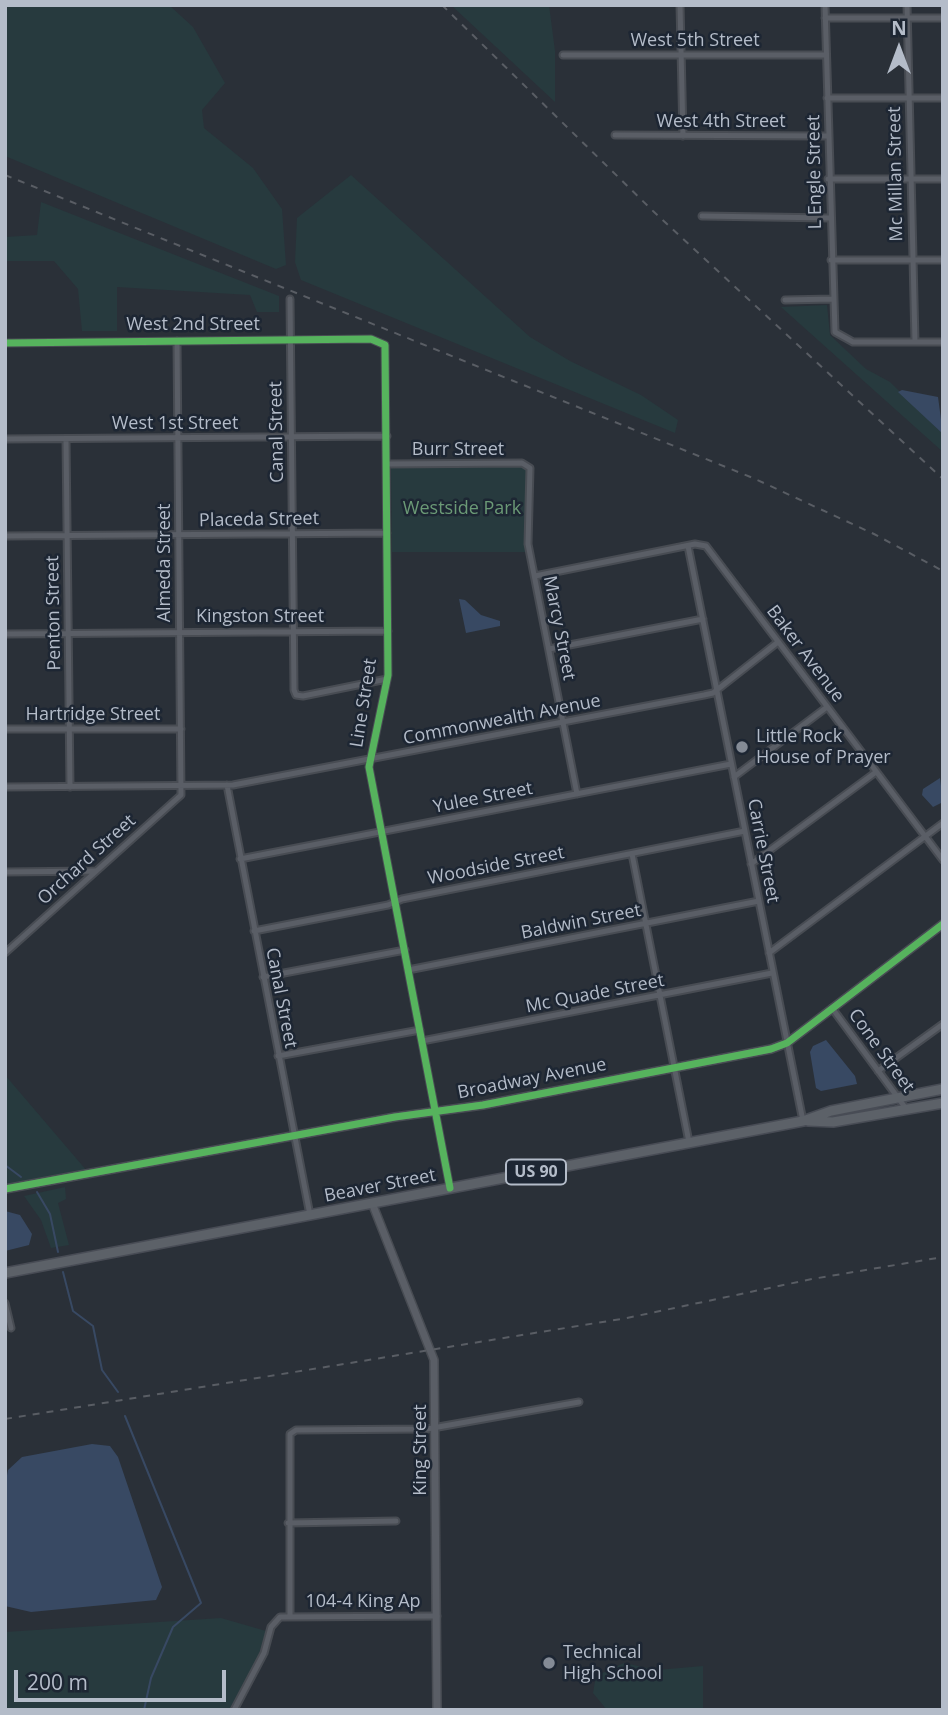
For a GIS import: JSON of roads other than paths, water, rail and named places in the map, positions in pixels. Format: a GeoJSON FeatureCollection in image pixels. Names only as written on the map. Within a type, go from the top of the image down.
{"type":"FeatureCollection","features":[{"type":"Feature","properties":{"kind":"main road","name":"Beaver Street"},"geometry":{"type":"LineString","coordinates":[[5,1273],[803,1121],[858,1106],[943,1089]]}},
{"type":"Feature","properties":{"kind":"main road","name":"Beaver Street"},"geometry":{"type":"LineString","coordinates":[[803,1121],[859,1118],[943,1103]]}},
{"type":"Feature","properties":{"kind":"street"},"geometry":{"type":"LineString","coordinates":[[680,5],[683,136]]}},
{"type":"Feature","properties":{"kind":"street","name":"L Engle Street"},"geometry":{"type":"LineString","coordinates":[[825,5],[834,327],[839,336],[853,342],[915,342]]}},
{"type":"Feature","properties":{"kind":"street","name":"Mc Millan Street"},"geometry":{"type":"LineString","coordinates":[[907,5],[915,342]]}},
{"type":"Feature","properties":{"kind":"street"},"geometry":{"type":"LineString","coordinates":[[825,18],[943,18]]}},
{"type":"Feature","properties":{"kind":"street","name":"West 5th Street"},"geometry":{"type":"LineString","coordinates":[[563,55],[826,55]]}},
{"type":"Feature","properties":{"kind":"street"},"geometry":{"type":"LineString","coordinates":[[827,98],[943,98]]}},
{"type":"Feature","properties":{"kind":"street","name":"West 4th Street"},"geometry":{"type":"LineString","coordinates":[[615,135],[827,136]]}},
{"type":"Feature","properties":{"kind":"street"},"geometry":{"type":"LineString","coordinates":[[828,179],[943,179]]}},
{"type":"Feature","properties":{"kind":"street"},"geometry":{"type":"LineString","coordinates":[[702,216],[830,218]]}},
{"type":"Feature","properties":{"kind":"street"},"geometry":{"type":"LineString","coordinates":[[831,260],[943,260]]}},
{"type":"Feature","properties":{"kind":"street","name":"Canal Street"},"geometry":{"type":"LineString","coordinates":[[290,299],[294,690],[296,695],[303,696],[387,679]]}},
{"type":"Feature","properties":{"kind":"street"},"geometry":{"type":"LineString","coordinates":[[785,300],[832,299]]}},
{"type":"Feature","properties":{"kind":"street","name":"Almeda Street"},"geometry":{"type":"LineString","coordinates":[[177,341],[182,785]]}},
{"type":"Feature","properties":{"kind":"street","name":"West 2nd Street"},"geometry":{"type":"LineString","coordinates":[[5,343],[381,341]]}},
{"type":"Feature","properties":{"kind":"street","name":"Line Street"},"geometry":{"type":"LineString","coordinates":[[381,341],[386,349],[387,679],[369,767],[450,1188]]}},
{"type":"Feature","properties":{"kind":"street"},"geometry":{"type":"LineString","coordinates":[[915,342],[943,342]]}},
{"type":"Feature","properties":{"kind":"street","name":"West 1st Street"},"geometry":{"type":"LineString","coordinates":[[5,439],[387,436]]}},
{"type":"Feature","properties":{"kind":"street","name":"Penton Street"},"geometry":{"type":"LineString","coordinates":[[66,439],[70,787]]}},
{"type":"Feature","properties":{"kind":"street","name":"Burr Street"},"geometry":{"type":"LineString","coordinates":[[387,464],[522,463],[528,466]]}},
{"type":"Feature","properties":{"kind":"street","name":"Marcy Street"},"geometry":{"type":"LineString","coordinates":[[528,466],[531,471],[528,544],[578,794]]}},
{"type":"Feature","properties":{"kind":"street","name":"Placeda Street"},"geometry":{"type":"LineString","coordinates":[[5,536],[387,533]]}},
{"type":"Feature","properties":{"kind":"street"},"geometry":{"type":"LineString","coordinates":[[535,576],[688,546]]}},
{"type":"Feature","properties":{"kind":"street","name":"Baker Avenue"},"geometry":{"type":"LineString","coordinates":[[688,546],[706,546],[943,860]]}},
{"type":"Feature","properties":{"kind":"street","name":"Carrie Street"},"geometry":{"type":"LineString","coordinates":[[688,546],[803,1121]]}},
{"type":"Feature","properties":{"kind":"street"},"geometry":{"type":"LineString","coordinates":[[549,649],[703,619]]}},
{"type":"Feature","properties":{"kind":"street","name":"Kingston Street"},"geometry":{"type":"LineString","coordinates":[[5,634],[388,631]]}},
{"type":"Feature","properties":{"kind":"street","name":"Commonwealth Avenue"},"geometry":{"type":"LineString","coordinates":[[5,788],[227,785],[370,759],[704,695],[717,690],[778,642]]}},
{"type":"Feature","properties":{"kind":"street"},"geometry":{"type":"LineString","coordinates":[[734,777],[827,707]]}},
{"type":"Feature","properties":{"kind":"street","name":"Hartridge Street"},"geometry":{"type":"LineString","coordinates":[[5,729],[181,729]]}},
{"type":"Feature","properties":{"kind":"street","name":"Yulee Street"},"geometry":{"type":"LineString","coordinates":[[240,859],[732,764]]}},
{"type":"Feature","properties":{"kind":"street"},"geometry":{"type":"LineString","coordinates":[[751,864],[876,772]]}},
{"type":"Feature","properties":{"kind":"street","name":"Orchard Street"},"geometry":{"type":"LineString","coordinates":[[5,953],[181,795],[182,785]]}},
{"type":"Feature","properties":{"kind":"street","name":"Canal Street"},"geometry":{"type":"LineString","coordinates":[[227,785],[310,1215]]}},
{"type":"Feature","properties":{"kind":"street"},"geometry":{"type":"LineString","coordinates":[[769,953],[943,823]]}},
{"type":"Feature","properties":{"kind":"street","name":"Woodside Street"},"geometry":{"type":"LineString","coordinates":[[254,931],[746,831]]}},
{"type":"Feature","properties":{"kind":"street"},"geometry":{"type":"LineString","coordinates":[[632,854],[689,1142]]}},
{"type":"Feature","properties":{"kind":"street"},"geometry":{"type":"LineString","coordinates":[[5,872],[95,872]]}},
{"type":"Feature","properties":{"kind":"street","name":"Baldwin Street"},"geometry":{"type":"LineString","coordinates":[[408,970],[759,901]]}},
{"type":"Feature","properties":{"kind":"street","name":"Broadway Avenue"},"geometry":{"type":"LineString","coordinates":[[5,1189],[762,1052],[787,1043],[943,924]]}},
{"type":"Feature","properties":{"kind":"street"},"geometry":{"type":"LineString","coordinates":[[263,977],[405,950]]}},
{"type":"Feature","properties":{"kind":"street","name":"Mc Quade Street"},"geometry":{"type":"LineString","coordinates":[[422,1041],[772,973]]}},
{"type":"Feature","properties":{"kind":"street","name":"Cone Street"},"geometry":{"type":"LineString","coordinates":[[832,1008],[907,1110]]}},
{"type":"Feature","properties":{"kind":"street"},"geometry":{"type":"LineString","coordinates":[[878,1071],[943,1024]]}},
{"type":"Feature","properties":{"kind":"street"},"geometry":{"type":"LineString","coordinates":[[278,1056],[420,1030]]}},
{"type":"Feature","properties":{"kind":"street"},"geometry":{"type":"LineString","coordinates":[[858,1106],[859,1118]]}},
{"type":"Feature","properties":{"kind":"street","name":"King Street"},"geometry":{"type":"LineString","coordinates":[[372,1203],[432,1350],[437,1378],[437,1710]]}},
{"type":"Feature","properties":{"kind":"street"},"geometry":{"type":"LineString","coordinates":[[5,1303],[11,1328]]}},
{"type":"Feature","properties":{"kind":"street"},"geometry":{"type":"LineString","coordinates":[[234,1710],[264,1653],[274,1622],[289,1616],[290,1434],[296,1430],[437,1427],[579,1402]]}},
{"type":"Feature","properties":{"kind":"street"},"geometry":{"type":"LineString","coordinates":[[288,1523],[396,1521]]}},
{"type":"Feature","properties":{"kind":"street","name":"104-4 King Ap"},"geometry":{"type":"LineString","coordinates":[[289,1616],[437,1616]]}},
{"type":"Feature","properties":{"kind":"water"},"geometry":{"type":"Polygon","coordinates":[[[902,390],[938,397],[943,434],[898,392],[902,390]]]}},
{"type":"Feature","properties":{"kind":"water"},"geometry":{"type":"Polygon","coordinates":[[[459,599],[465,600],[481,615],[500,621],[500,626],[466,633],[459,599]]]}},
{"type":"Feature","properties":{"kind":"water"},"geometry":{"type":"Polygon","coordinates":[[[940,778],[943,802],[933,807],[922,795],[923,789],[940,778]]]}},
{"type":"Feature","properties":{"kind":"water"},"geometry":{"type":"Polygon","coordinates":[[[826,1040],[855,1076],[857,1084],[821,1091],[816,1088],[810,1052],[813,1046],[826,1040]]]}},
{"type":"Feature","properties":{"kind":"water"},"geometry":{"type":"Polygon","coordinates":[[[5,1211],[20,1215],[32,1234],[29,1245],[5,1251],[5,1211]]]}},
{"type":"Feature","properties":{"kind":"water"},"geometry":{"type":"Polygon","coordinates":[[[92,1444],[110,1446],[118,1457],[162,1587],[156,1600],[31,1612],[5,1606],[5,1486],[8,1470],[22,1457],[92,1444]]]}},
{"type":"Feature","properties":{"kind":"waterway"},"geometry":{"type":"LineString","coordinates":[[5,1165],[21,1177]]}},
{"type":"Feature","properties":{"kind":"waterway"},"geometry":{"type":"LineString","coordinates":[[37,1192],[50,1214],[58,1252]]}},
{"type":"Feature","properties":{"kind":"waterway"},"geometry":{"type":"LineString","coordinates":[[63,1272],[73,1311],[93,1326],[102,1370],[118,1392]]}},
{"type":"Feature","properties":{"kind":"waterway"},"geometry":{"type":"LineString","coordinates":[[125,1416],[201,1603],[173,1627],[151,1678],[144,1710]]}},
{"type":"Feature","properties":{"kind":"railway"},"geometry":{"type":"LineString","coordinates":[[442,5],[653,211],[943,479]]}},
{"type":"Feature","properties":{"kind":"railway"},"geometry":{"type":"LineString","coordinates":[[5,175],[753,478],[874,534],[943,571]]}},
{"type":"Feature","properties":{"kind":"railway"},"geometry":{"type":"LineString","coordinates":[[5,1419],[627,1318],[812,1279],[943,1257]]}},
{"type":"Feature","properties":{"kind":"place","name":"Little Rock House of Prayer"},"geometry":{"type":"Point","coordinates":[742,747]}},
{"type":"Feature","properties":{"kind":"place","name":"Technical High School"},"geometry":{"type":"Point","coordinates":[549,1663]}},
{"type":"Feature","properties":{"kind":"park label","name":"Westside Park"},"geometry":{"type":"Point","coordinates":[462,509]}}]}
